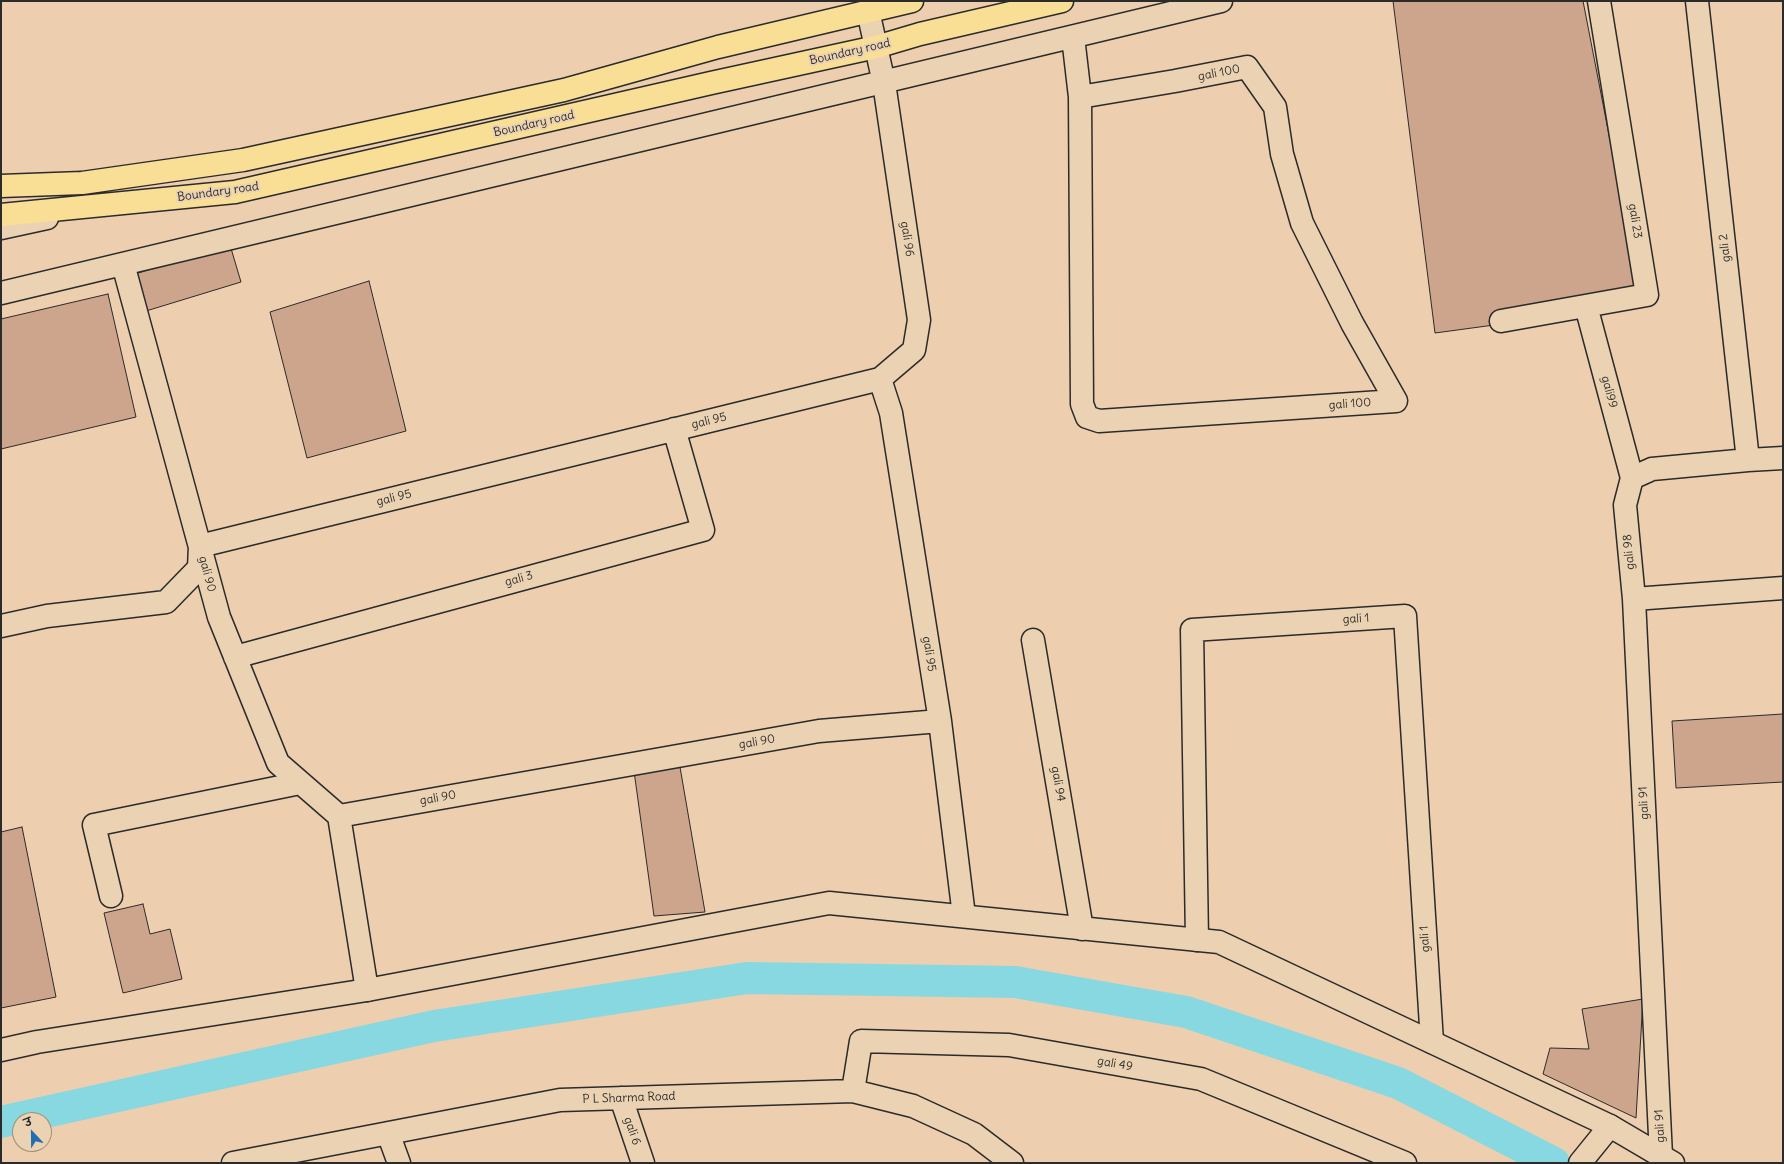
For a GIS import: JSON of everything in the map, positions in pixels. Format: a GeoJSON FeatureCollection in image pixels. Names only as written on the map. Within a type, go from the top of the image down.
{"type":"FeatureCollection","features":[{"type":"Feature","properties":{"kind":"main road"},"geometry":{"type":"LineString","coordinates":[[1,186],[95,181],[243,160],[564,90],[718,46],[912,1]]}},
{"type":"Feature","properties":{"kind":"main road","name":"Boundary road"},"geometry":{"type":"LineString","coordinates":[[1,215],[235,192],[711,83],[876,47],[920,34],[1062,1]]}},
{"type":"Feature","properties":{"kind":"street"},"geometry":{"type":"LineString","coordinates":[[1,293],[1222,1]]}},
{"type":"Feature","properties":{"kind":"street","name":"gali 23"},"geometry":{"type":"LineString","coordinates":[[1501,321],[1647,295],[1599,1]]}},
{"type":"Feature","properties":{"kind":"street","name":"gali 2"},"geometry":{"type":"LineString","coordinates":[[1697,1],[1748,460]]}},
{"type":"Feature","properties":{"kind":"street","name":"gali 96"},"geometry":{"type":"LineString","coordinates":[[868,11],[884,83],[919,320],[914,350],[880,379]]}},
{"type":"Feature","properties":{"kind":"street","name":"gali 100"},"geometry":{"type":"LineString","coordinates":[[1073,37],[1080,97],[1082,404],[1087,417],[1100,421],[1396,401],[1352,323],[1302,223],[1282,154],[1275,107],[1247,67],[1175,82],[1080,97]]}},
{"type":"Feature","properties":{"kind":"street"},"geometry":{"type":"LineString","coordinates":[[1,228],[99,206],[95,181]]}},
{"type":"Feature","properties":{"kind":"street","name":"gali 90"},"geometry":{"type":"LineString","coordinates":[[123,264],[218,617],[278,763],[338,816],[819,731],[940,721]]}},
{"type":"Feature","properties":{"kind":"street","name":"gali99"},"geometry":{"type":"LineString","coordinates":[[1586,306],[1632,478]]}},
{"type":"Feature","properties":{"kind":"street","name":"gali 95"},"geometry":{"type":"LineString","coordinates":[[200,546],[880,379],[890,412],[940,721]]}},
{"type":"Feature","properties":{"kind":"street","name":"gali 3"},"geometry":{"type":"LineString","coordinates":[[235,657],[703,530],[674,429]]}},
{"type":"Feature","properties":{"kind":"street"},"geometry":{"type":"LineString","coordinates":[[1632,478],[1652,469],[1783,458]]}},
{"type":"Feature","properties":{"kind":"street","name":"gali 98"},"geometry":{"type":"LineString","coordinates":[[1632,478],[1625,505],[1634,599]]}},
{"type":"Feature","properties":{"kind":"street"},"geometry":{"type":"LineString","coordinates":[[1,626],[47,616],[166,602],[199,568],[200,546]]}},
{"type":"Feature","properties":{"kind":"street"},"geometry":{"type":"LineString","coordinates":[[1634,599],[1783,588]]}},
{"type":"Feature","properties":{"kind":"street","name":"gali 91"},"geometry":{"type":"LineString","coordinates":[[1634,599],[1667,1159]]}},
{"type":"Feature","properties":{"kind":"street","name":"gali 1"},"geometry":{"type":"LineString","coordinates":[[1197,940],[1192,630],[1405,616],[1432,1042]]}},
{"type":"Feature","properties":{"kind":"street","name":"gali 94"},"geometry":{"type":"LineString","coordinates":[[1033,640],[1082,929]]}},
{"type":"Feature","properties":{"kind":"street"},"geometry":{"type":"LineString","coordinates":[[940,721],[964,916]]}},
{"type":"Feature","properties":{"kind":"street"},"geometry":{"type":"LineString","coordinates":[[112,896],[94,825],[300,783]]}},
{"type":"Feature","properties":{"kind":"street"},"geometry":{"type":"LineString","coordinates":[[338,816],[367,990]]}},
{"type":"Feature","properties":{"kind":"street"},"geometry":{"type":"LineString","coordinates":[[1,1050],[37,1042],[367,990],[829,903],[1219,942],[1432,1042],[1667,1159]]}},
{"type":"Feature","properties":{"kind":"street","name":"gali 49"},"geometry":{"type":"LineString","coordinates":[[853,1091],[861,1041],[1009,1045],[1201,1079],[1405,1163]]}},
{"type":"Feature","properties":{"kind":"street","name":"P L Sharma Road"},"geometry":{"type":"LineString","coordinates":[[234,1163],[560,1100],[853,1091],[913,1106],[974,1134],[1012,1163]]}},
{"type":"Feature","properties":{"kind":"street","name":"gali 6"},"geometry":{"type":"LineString","coordinates":[[621,1098],[643,1163]]}},
{"type":"Feature","properties":{"kind":"street"},"geometry":{"type":"LineString","coordinates":[[1580,1163],[1607,1129]]}},
{"type":"Feature","properties":{"kind":"street"},"geometry":{"type":"LineString","coordinates":[[388,1133],[398,1163]]}},
{"type":"Feature","properties":{"kind":"building"},"geometry":{"type":"Polygon","coordinates":[[[1393,1],[1583,1],[1642,305],[1435,333],[1393,1]]]}},
{"type":"Feature","properties":{"kind":"building"},"geometry":{"type":"Polygon","coordinates":[[[230,245],[241,282],[146,311],[135,274],[230,245]]]}},
{"type":"Feature","properties":{"kind":"building"},"geometry":{"type":"Polygon","coordinates":[[[369,281],[406,431],[307,458],[270,312],[369,281]]]}},
{"type":"Feature","properties":{"kind":"building"},"geometry":{"type":"Polygon","coordinates":[[[108,294],[136,417],[1,449],[1,319],[108,294]]]}},
{"type":"Feature","properties":{"kind":"building"},"geometry":{"type":"Polygon","coordinates":[[[1783,714],[1783,782],[1676,788],[1672,721],[1783,714]]]}},
{"type":"Feature","properties":{"kind":"building"},"geometry":{"type":"Polygon","coordinates":[[[680,767],[705,912],[654,916],[634,771],[680,767]]]}},
{"type":"Feature","properties":{"kind":"building"},"geometry":{"type":"Polygon","coordinates":[[[22,827],[56,997],[1,1008],[1,832],[22,827]]]}},
{"type":"Feature","properties":{"kind":"building"},"geometry":{"type":"Polygon","coordinates":[[[143,904],[150,934],[170,929],[182,979],[123,993],[104,913],[143,904]]]}},
{"type":"Feature","properties":{"kind":"building"},"geometry":{"type":"Polygon","coordinates":[[[1643,999],[1636,1118],[1543,1074],[1550,1048],[1589,1049],[1582,1009],[1643,999]]]}},
{"type":"Feature","properties":{"kind":"waterway"},"geometry":{"type":"LineString","coordinates":[[1,1122],[434,1026],[747,978],[1015,982],[1186,1012],[1398,1083],[1554,1163]]}}]}
